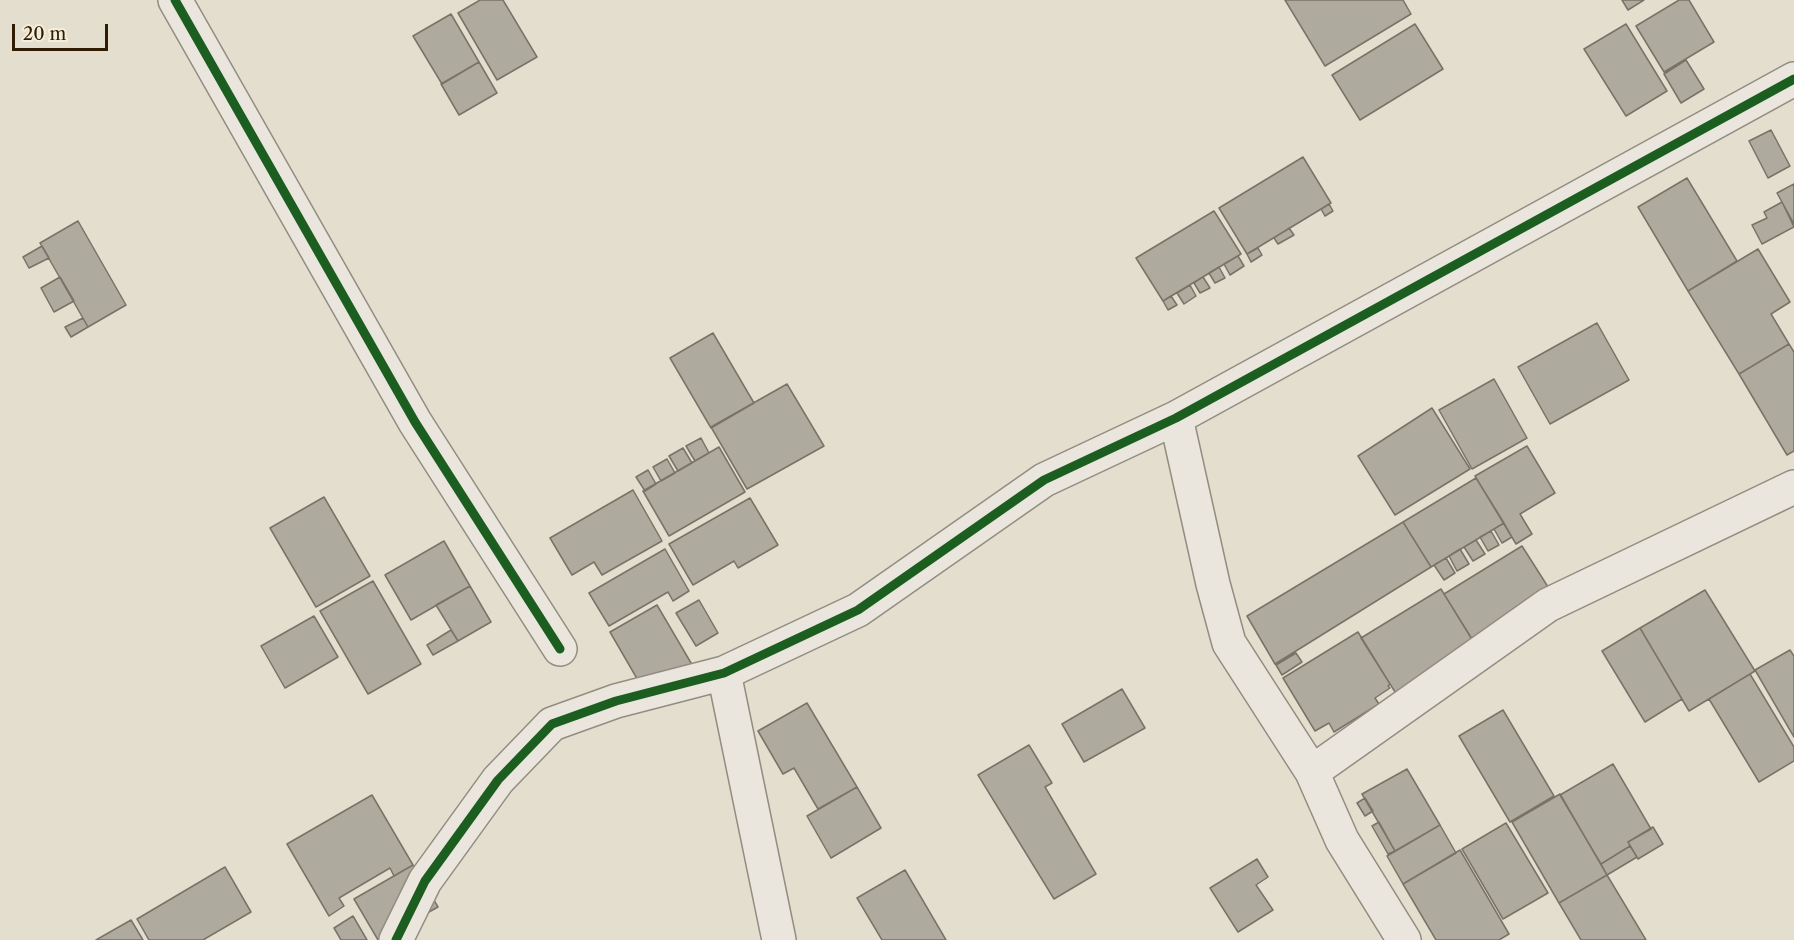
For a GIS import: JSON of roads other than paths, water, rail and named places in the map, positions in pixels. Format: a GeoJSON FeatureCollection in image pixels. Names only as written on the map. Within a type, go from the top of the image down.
{"type":"FeatureCollection","features":[{"type":"Feature","properties":{"kind":"street"},"geometry":{"type":"LineString","coordinates":[[174,0],[415,422],[560,649]]}},
{"type":"Feature","properties":{"kind":"street"},"geometry":{"type":"LineString","coordinates":[[396,940],[425,881],[484,798],[498,780],[552,724],[616,701],[724,673],[858,610],[1044,480],[1176,418],[1794,80]]}},
{"type":"Feature","properties":{"kind":"street"},"geometry":{"type":"LineString","coordinates":[[1176,418],[1213,584],[1229,643],[1312,772],[1342,840],[1404,940]]}},
{"type":"Feature","properties":{"kind":"street"},"geometry":{"type":"LineString","coordinates":[[1312,772],[1548,605],[1794,487]]}},
{"type":"Feature","properties":{"kind":"street"},"geometry":{"type":"LineString","coordinates":[[724,673],[779,940]]}}]}
